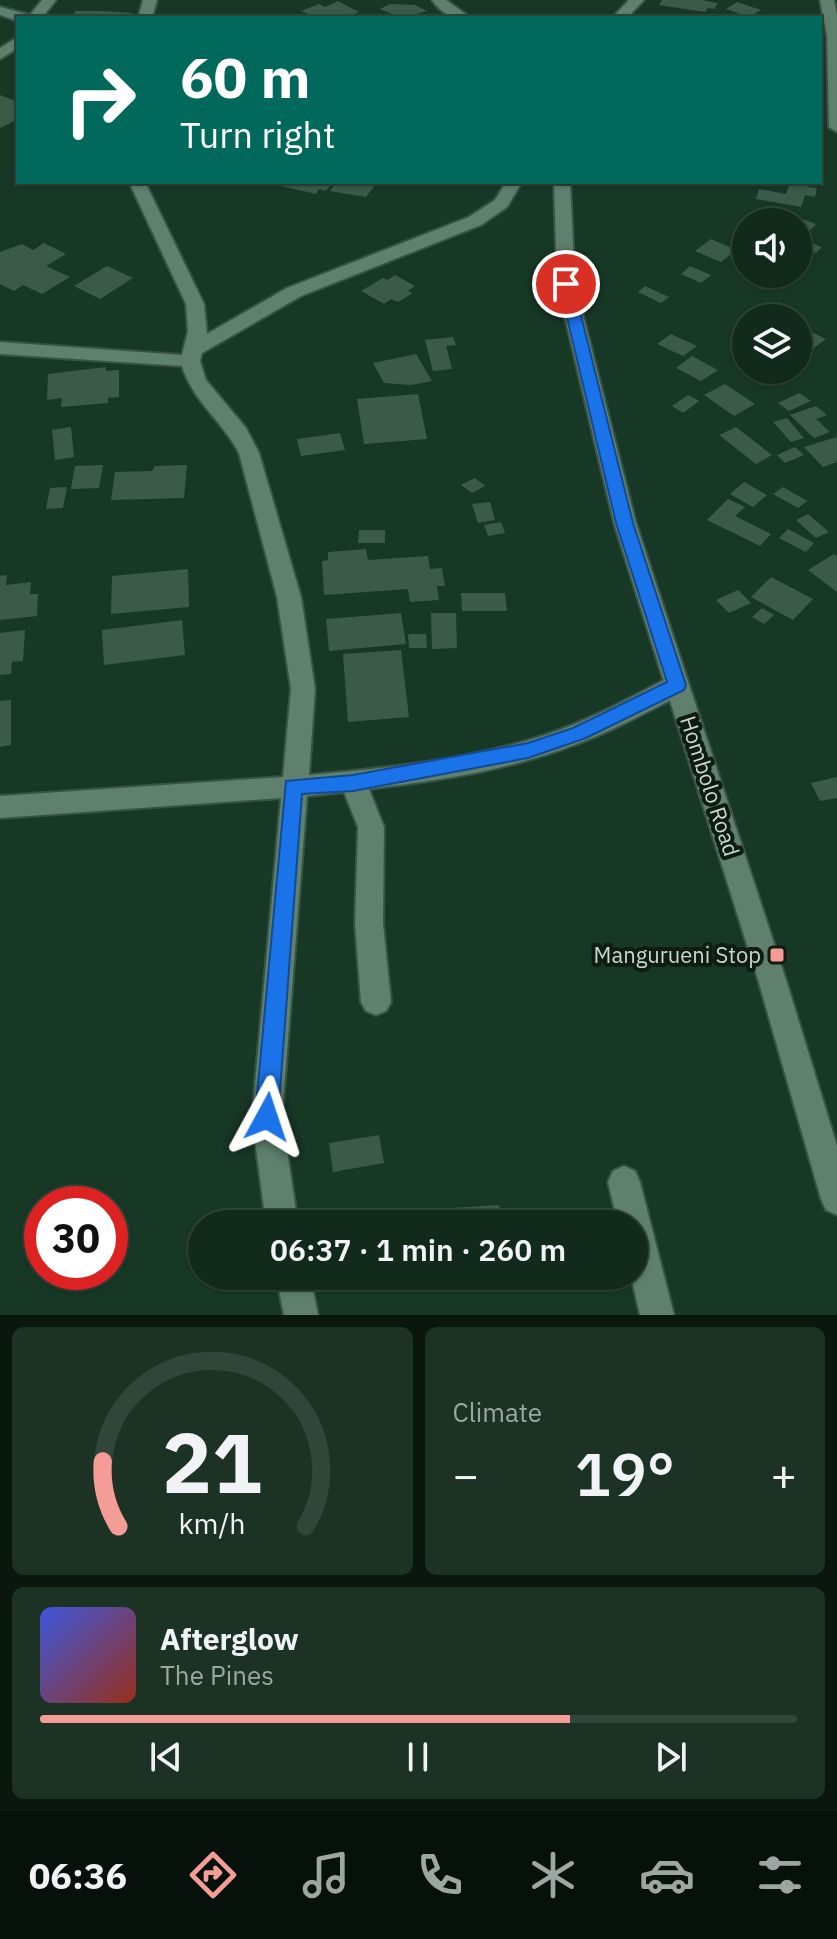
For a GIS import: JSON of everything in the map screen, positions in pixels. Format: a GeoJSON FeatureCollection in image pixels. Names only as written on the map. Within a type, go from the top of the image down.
{"type":"FeatureCollection","features":[{"type":"Feature","properties":{"kind":"street"},"geometry":{"type":"LineString","coordinates":[[37,16],[49,0]]}},
{"type":"Feature","properties":{"kind":"street"},"geometry":{"type":"LineString","coordinates":[[439,0],[445,8],[460,16]]}},
{"type":"Feature","properties":{"kind":"street"},"geometry":{"type":"LineString","coordinates":[[621,16],[637,0]]}},
{"type":"Feature","properties":{"kind":"street"},"geometry":{"type":"LineString","coordinates":[[827,0],[834,36],[837,127]]}},
{"type":"Feature","properties":{"kind":"street"},"geometry":{"type":"LineString","coordinates":[[140,184],[195,304],[198,331],[192,355],[196,381],[239,433],[249,453],[289,597],[303,689],[267,1117],[280,1210]]}},
{"type":"Feature","properties":{"kind":"street"},"geometry":{"type":"LineString","coordinates":[[0,348],[192,355],[294,292],[475,221],[501,203],[513,184]]}},
{"type":"Feature","properties":{"kind":"street","name":"Hombolo Road"},"geometry":{"type":"LineString","coordinates":[[562,184],[566,284],[625,523],[773,983],[837,1199]]}},
{"type":"Feature","properties":{"kind":"street"},"geometry":{"type":"LineString","coordinates":[[0,807],[353,783],[528,750],[580,733],[677,685]]}},
{"type":"Feature","properties":{"kind":"street"},"geometry":{"type":"LineString","coordinates":[[353,783],[371,827],[369,923],[376,1002]]}},
{"type":"Feature","properties":{"kind":"street"},"geometry":{"type":"LineString","coordinates":[[624,1182],[657,1315]]}},
{"type":"Feature","properties":{"kind":"street"},"geometry":{"type":"LineString","coordinates":[[296,1290],[301,1315]]}},
{"type":"Feature","properties":{"kind":"building"},"geometry":{"type":"Polygon","coordinates":[[[662,0],[718,3],[714,9],[708,8],[705,12],[659,5],[662,0]]]}},
{"type":"Feature","properties":{"kind":"building"},"geometry":{"type":"Polygon","coordinates":[[[338,1],[359,12],[349,16],[304,16],[308,14],[301,11],[319,4],[325,7],[338,1]]]}},
{"type":"Feature","properties":{"kind":"building"},"geometry":{"type":"Polygon","coordinates":[[[737,2],[761,10],[746,16],[726,9],[737,2]]]}},
{"type":"Feature","properties":{"kind":"building"},"geometry":{"type":"Polygon","coordinates":[[[390,4],[415,5],[427,11],[396,16],[380,9],[390,4]]]}},
{"type":"Feature","properties":{"kind":"building"},"geometry":{"type":"Polygon","coordinates":[[[76,11],[133,13],[131,16],[72,16],[76,11]]]}},
{"type":"Feature","properties":{"kind":"building"},"geometry":{"type":"Polygon","coordinates":[[[0,95],[16,101],[16,120],[0,128],[0,95]]]}},
{"type":"Feature","properties":{"kind":"building"},"geometry":{"type":"Polygon","coordinates":[[[272,184],[331,184],[326,191],[319,189],[316,194],[272,184]]]}},
{"type":"Feature","properties":{"kind":"building"},"geometry":{"type":"Polygon","coordinates":[[[335,184],[376,184],[366,197],[330,191],[335,184]]]}},
{"type":"Feature","properties":{"kind":"building"},"geometry":{"type":"Polygon","coordinates":[[[789,184],[809,184],[808,187],[817,188],[815,197],[805,195],[801,207],[756,199],[759,189],[786,194],[789,184]]]}},
{"type":"Feature","properties":{"kind":"building"},"geometry":{"type":"Polygon","coordinates":[[[711,239],[732,248],[732,253],[721,262],[695,251],[711,239]]]}},
{"type":"Feature","properties":{"kind":"building"},"geometry":{"type":"Polygon","coordinates":[[[44,243],[66,254],[46,266],[70,277],[42,294],[23,285],[14,291],[0,284],[0,252],[22,244],[33,250],[44,243]]]}},
{"type":"Feature","properties":{"kind":"building"},"geometry":{"type":"Polygon","coordinates":[[[812,243],[822,247],[816,253],[812,251],[812,243]]]}},
{"type":"Feature","properties":{"kind":"building"},"geometry":{"type":"Polygon","coordinates":[[[107,266],[133,278],[100,299],[74,286],[107,266]]]}},
{"type":"Feature","properties":{"kind":"building"},"geometry":{"type":"Polygon","coordinates":[[[690,266],[711,275],[701,283],[681,274],[690,266]]]}},
{"type":"Feature","properties":{"kind":"building"},"geometry":{"type":"Polygon","coordinates":[[[395,275],[415,286],[408,291],[413,293],[398,302],[391,299],[384,304],[361,291],[383,278],[387,280],[395,275]]]}},
{"type":"Feature","properties":{"kind":"building"},"geometry":{"type":"Polygon","coordinates":[[[645,286],[669,297],[661,303],[638,292],[645,286]]]}},
{"type":"Feature","properties":{"kind":"building"},"geometry":{"type":"Polygon","coordinates":[[[812,332],[826,339],[812,349],[812,332]]]}},
{"type":"Feature","properties":{"kind":"building"},"geometry":{"type":"Polygon","coordinates":[[[671,334],[697,346],[683,356],[657,344],[671,334]]]}},
{"type":"Feature","properties":{"kind":"building"},"geometry":{"type":"Polygon","coordinates":[[[453,337],[456,345],[446,346],[452,369],[433,371],[425,340],[453,337]]]}},
{"type":"Feature","properties":{"kind":"building"},"geometry":{"type":"Polygon","coordinates":[[[416,354],[432,381],[411,385],[384,383],[373,363],[416,354]]]}},
{"type":"Feature","properties":{"kind":"building"},"geometry":{"type":"Polygon","coordinates":[[[692,356],[718,370],[701,381],[676,368],[692,356]]]}},
{"type":"Feature","properties":{"kind":"building"},"geometry":{"type":"Polygon","coordinates":[[[106,367],[106,371],[119,370],[119,397],[108,398],[108,403],[61,407],[62,398],[47,400],[48,374],[106,367]]]}},
{"type":"Feature","properties":{"kind":"building"},"geometry":{"type":"Polygon","coordinates":[[[725,384],[755,404],[734,416],[704,395],[725,384]]]}},
{"type":"Feature","properties":{"kind":"building"},"geometry":{"type":"Polygon","coordinates":[[[799,393],[811,401],[789,411],[778,403],[799,393]]]}},
{"type":"Feature","properties":{"kind":"building"},"geometry":{"type":"Polygon","coordinates":[[[418,394],[427,439],[364,444],[357,399],[418,394]]]}},
{"type":"Feature","properties":{"kind":"building"},"geometry":{"type":"Polygon","coordinates":[[[688,395],[699,401],[683,413],[672,406],[688,395]]]}},
{"type":"Feature","properties":{"kind":"building"},"geometry":{"type":"Polygon","coordinates":[[[816,406],[827,415],[816,419],[830,432],[814,438],[790,415],[816,406]]]}},
{"type":"Feature","properties":{"kind":"building"},"geometry":{"type":"Polygon","coordinates":[[[787,418],[804,438],[791,442],[773,422],[787,418]]]}},
{"type":"Feature","properties":{"kind":"building"},"geometry":{"type":"Polygon","coordinates":[[[71,427],[74,457],[55,460],[52,430],[71,427]]]}},
{"type":"Feature","properties":{"kind":"building"},"geometry":{"type":"Polygon","coordinates":[[[736,427],[772,455],[756,464],[719,435],[736,427]]]}},
{"type":"Feature","properties":{"kind":"building"},"geometry":{"type":"Polygon","coordinates":[[[340,433],[345,450],[301,456],[297,439],[340,433]]]}},
{"type":"Feature","properties":{"kind":"building"},"geometry":{"type":"Polygon","coordinates":[[[837,437],[837,462],[823,467],[804,447],[837,437]]]}},
{"type":"Feature","properties":{"kind":"building"},"geometry":{"type":"Polygon","coordinates":[[[795,447],[804,455],[785,463],[777,455],[795,447]]]}},
{"type":"Feature","properties":{"kind":"building"},"geometry":{"type":"Polygon","coordinates":[[[103,465],[99,488],[71,489],[75,466],[103,465]]]}},
{"type":"Feature","properties":{"kind":"building"},"geometry":{"type":"Polygon","coordinates":[[[187,465],[184,498],[111,500],[115,472],[152,471],[155,466],[187,465]]]}},
{"type":"Feature","properties":{"kind":"building"},"geometry":{"type":"Polygon","coordinates":[[[475,478],[485,486],[472,493],[461,485],[475,478]]]}},
{"type":"Feature","properties":{"kind":"building"},"geometry":{"type":"Polygon","coordinates":[[[744,482],[767,495],[753,507],[730,494],[744,482]]]}},
{"type":"Feature","properties":{"kind":"building"},"geometry":{"type":"Polygon","coordinates":[[[67,487],[63,508],[46,509],[50,488],[67,487]]]}},
{"type":"Feature","properties":{"kind":"building"},"geometry":{"type":"Polygon","coordinates":[[[783,487],[807,501],[798,508],[773,494],[783,487]]]}},
{"type":"Feature","properties":{"kind":"building"},"geometry":{"type":"Polygon","coordinates":[[[728,499],[745,507],[735,516],[771,534],[760,546],[707,520],[728,499]]]}},
{"type":"Feature","properties":{"kind":"building"},"geometry":{"type":"Polygon","coordinates":[[[490,502],[495,520],[478,523],[472,504],[490,502]]]}},
{"type":"Feature","properties":{"kind":"building"},"geometry":{"type":"Polygon","coordinates":[[[808,514],[829,532],[816,538],[796,520],[808,514]]]}},
{"type":"Feature","properties":{"kind":"building"},"geometry":{"type":"Polygon","coordinates":[[[501,522],[505,533],[488,536],[484,525],[501,522]]]}},
{"type":"Feature","properties":{"kind":"building"},"geometry":{"type":"Polygon","coordinates":[[[788,529],[814,543],[806,552],[779,538],[788,529]]]}},
{"type":"Feature","properties":{"kind":"building"},"geometry":{"type":"Polygon","coordinates":[[[359,530],[385,530],[385,543],[358,543],[359,530]]]}},
{"type":"Feature","properties":{"kind":"building"},"geometry":{"type":"Polygon","coordinates":[[[366,549],[368,560],[428,556],[430,569],[442,568],[445,586],[437,586],[439,600],[410,602],[408,589],[324,595],[322,561],[328,560],[328,552],[366,549]]]}},
{"type":"Feature","properties":{"kind":"building"},"geometry":{"type":"Polygon","coordinates":[[[834,554],[837,556],[837,592],[808,570],[834,554]]]}},
{"type":"Feature","properties":{"kind":"building"},"geometry":{"type":"Polygon","coordinates":[[[188,569],[189,607],[111,614],[112,576],[188,569]]]}},
{"type":"Feature","properties":{"kind":"building"},"geometry":{"type":"Polygon","coordinates":[[[7,575],[6,585],[31,582],[30,594],[38,594],[37,616],[0,620],[0,576],[7,575]]]}},
{"type":"Feature","properties":{"kind":"building"},"geometry":{"type":"Polygon","coordinates":[[[771,577],[813,599],[793,620],[751,597],[771,577]]]}},
{"type":"Feature","properties":{"kind":"building"},"geometry":{"type":"Polygon","coordinates":[[[738,590],[751,603],[729,613],[716,600],[738,590]]]}},
{"type":"Feature","properties":{"kind":"building"},"geometry":{"type":"Polygon","coordinates":[[[461,593],[505,593],[507,611],[462,611],[461,593]]]}},
{"type":"Feature","properties":{"kind":"building"},"geometry":{"type":"Polygon","coordinates":[[[762,608],[774,615],[764,624],[752,617],[762,608]]]}},
{"type":"Feature","properties":{"kind":"building"},"geometry":{"type":"Polygon","coordinates":[[[401,613],[406,644],[329,651],[326,619],[401,613]]]}},
{"type":"Feature","properties":{"kind":"building"},"geometry":{"type":"Polygon","coordinates":[[[431,613],[456,613],[457,648],[432,649],[431,613]]]}},
{"type":"Feature","properties":{"kind":"building"},"geometry":{"type":"Polygon","coordinates":[[[182,620],[185,655],[104,665],[102,630],[182,620]]]}},
{"type":"Feature","properties":{"kind":"building"},"geometry":{"type":"Polygon","coordinates":[[[25,630],[23,661],[12,662],[11,674],[0,675],[0,633],[25,630]]]}},
{"type":"Feature","properties":{"kind":"building"},"geometry":{"type":"Polygon","coordinates":[[[408,634],[426,634],[427,648],[409,648],[408,634]]]}},
{"type":"Feature","properties":{"kind":"building"},"geometry":{"type":"Polygon","coordinates":[[[401,650],[409,717],[348,722],[343,654],[401,650]]]}},
{"type":"Feature","properties":{"kind":"building"},"geometry":{"type":"Polygon","coordinates":[[[11,700],[11,745],[0,747],[0,701],[11,700]]]}},
{"type":"Feature","properties":{"kind":"building"},"geometry":{"type":"Polygon","coordinates":[[[837,777],[837,798],[820,801],[811,783],[837,777]]]}},
{"type":"Feature","properties":{"kind":"building"},"geometry":{"type":"Polygon","coordinates":[[[379,1135],[384,1163],[333,1172],[329,1143],[379,1135]]]}},
{"type":"Feature","properties":{"kind":"building"},"geometry":{"type":"Polygon","coordinates":[[[499,1205],[500,1210],[420,1210],[499,1205]]]}},
{"type":"Feature","properties":{"kind":"place","name":"Mangurueni Stop"},"geometry":{"type":"Point","coordinates":[777,955]}},
{"type":"Feature","properties":{"kind":"route"},"geometry":{"type":"LineString","coordinates":[[267,1117],[293,787],[353,783],[528,750],[580,733],[677,685],[625,523],[566,284]]}}]}
